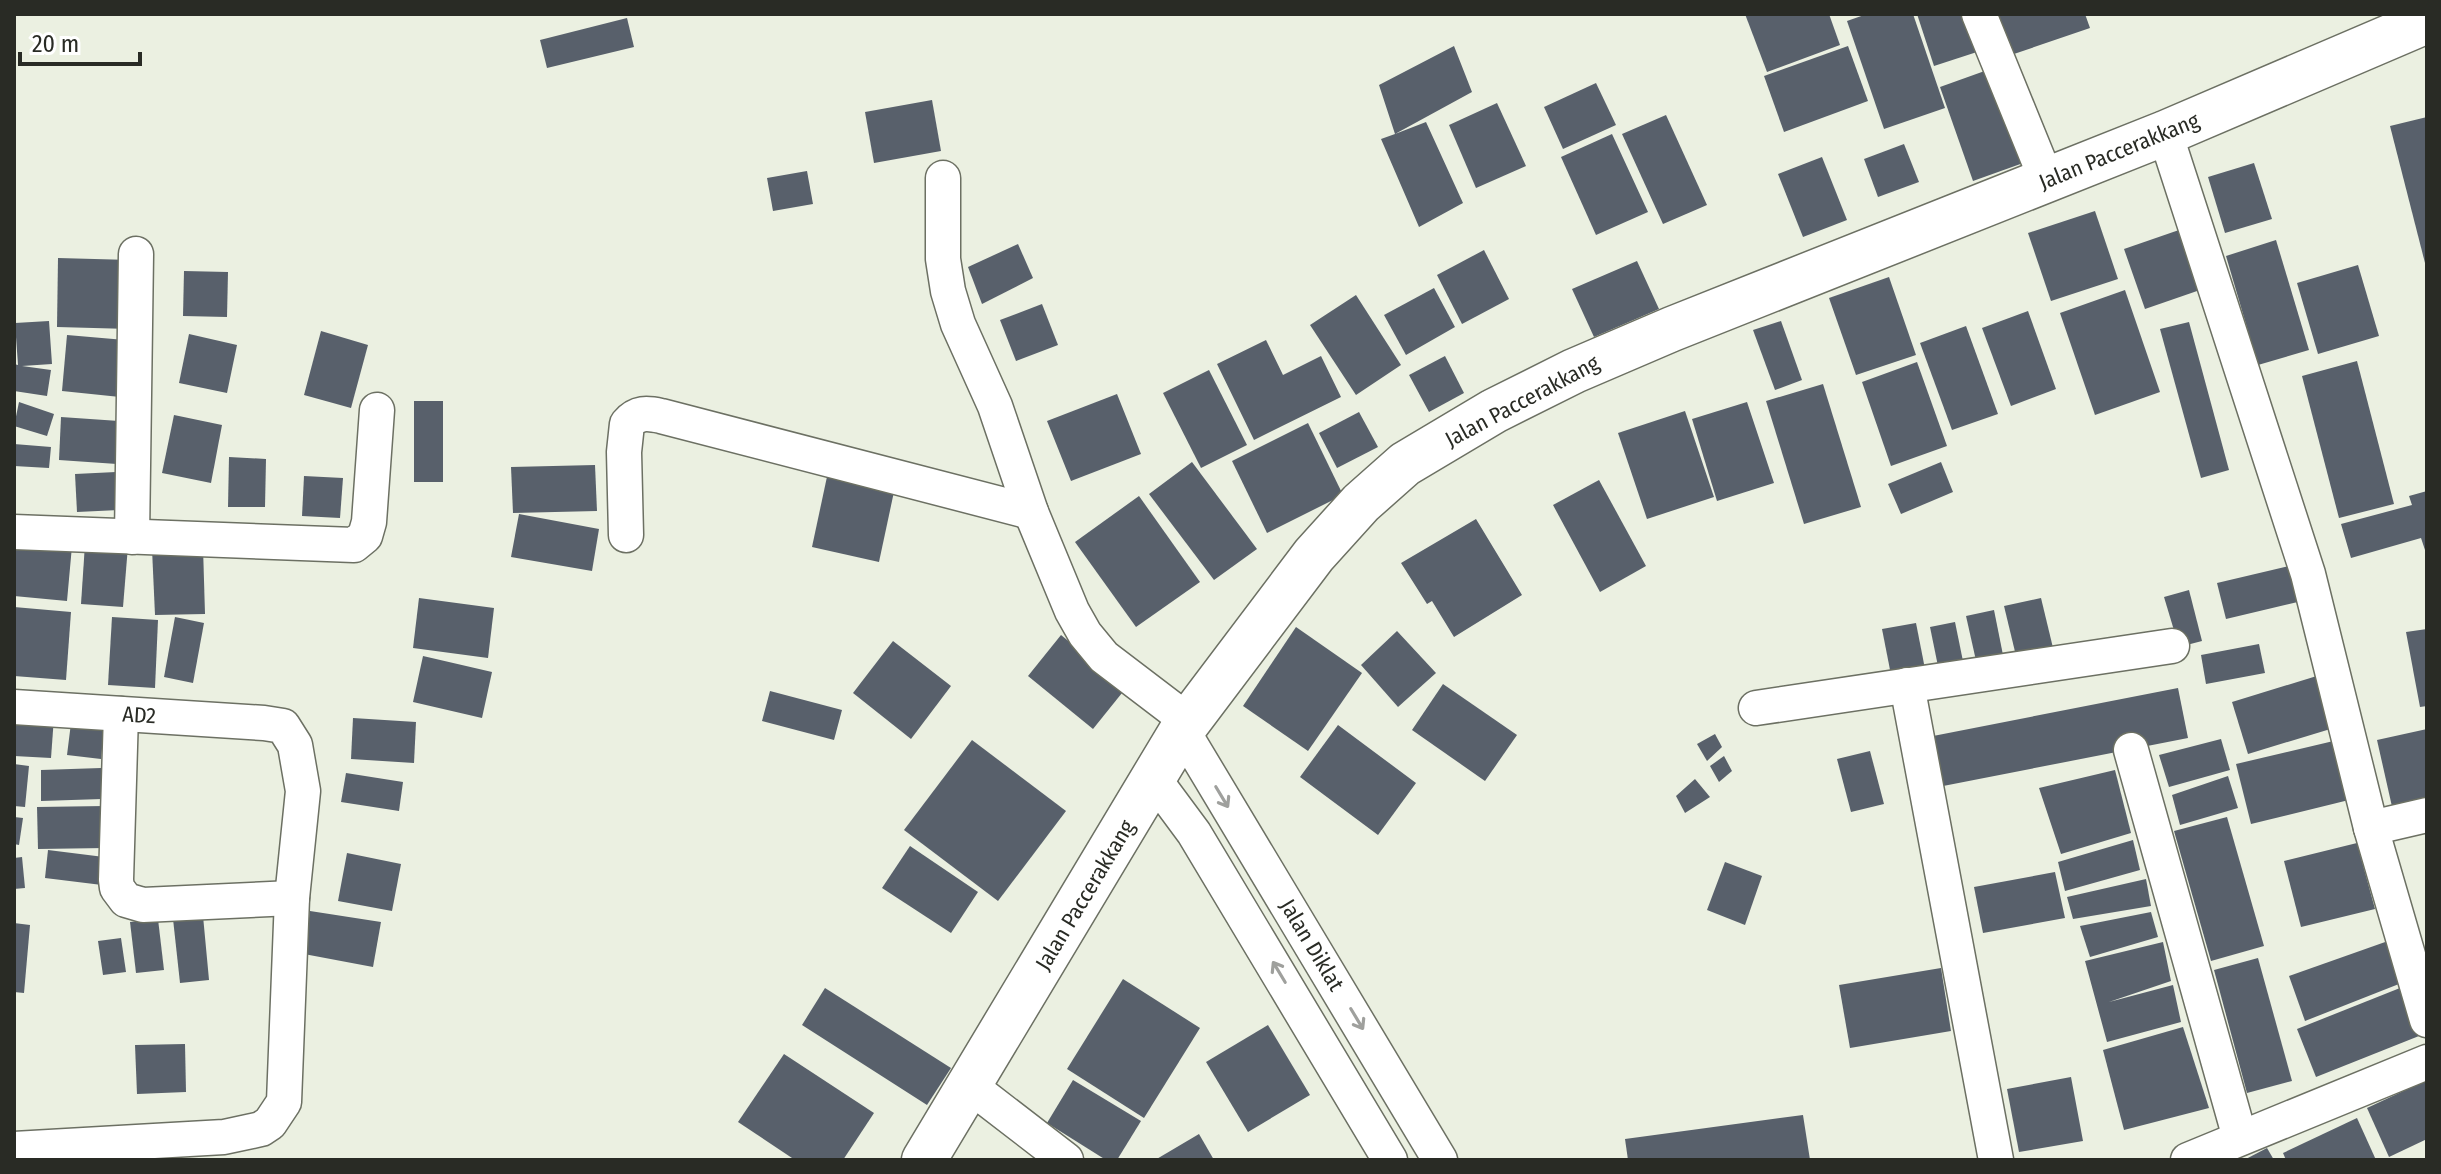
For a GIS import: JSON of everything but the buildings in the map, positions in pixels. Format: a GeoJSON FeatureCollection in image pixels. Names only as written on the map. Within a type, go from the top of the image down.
{"type":"FeatureCollection","features":[{"type":"Feature","properties":{"kind":"main road","name":"Jalan Paccerakkang"},"geometry":{"type":"LineString","coordinates":[[924,1160],[1185,726],[1314,555],[1361,503],[1405,464],[1494,411],[1574,371],[2165,133],[2376,27],[2427,21]]}},
{"type":"Feature","properties":{"kind":"street"},"geometry":{"type":"LineString","coordinates":[[1979,14],[2047,181]]}},
{"type":"Feature","properties":{"kind":"street"},"geometry":{"type":"LineString","coordinates":[[2165,133],[2308,574],[2371,828],[2427,1020]]}},
{"type":"Feature","properties":{"kind":"street"},"geometry":{"type":"LineString","coordinates":[[943,178],[943,259],[948,291],[958,324],[999,417],[1031,512],[1072,611],[1085,634],[1104,657],[1185,726]]}},
{"type":"Feature","properties":{"kind":"street"},"geometry":{"type":"LineString","coordinates":[[132,537],[136,254]]}},
{"type":"Feature","properties":{"kind":"street"},"geometry":{"type":"LineString","coordinates":[[14,532],[354,545],[365,536],[369,522],[377,410]]}},
{"type":"Feature","properties":{"kind":"street"},"geometry":{"type":"LineString","coordinates":[[626,535],[624,452],[627,424],[643,414],[661,416],[1031,512]]}},
{"type":"Feature","properties":{"kind":"street"},"geometry":{"type":"LineString","coordinates":[[1756,708],[2172,646]]}},
{"type":"Feature","properties":{"kind":"street"},"geometry":{"type":"LineString","coordinates":[[1907,685],[1996,1160]]}},
{"type":"Feature","properties":{"kind":"street","name":"AD2"},"geometry":{"type":"LineString","coordinates":[[14,707],[283,726],[295,745],[302,770],[303,791],[292,898]]}},
{"type":"Feature","properties":{"kind":"street"},"geometry":{"type":"LineString","coordinates":[[14,1149],[225,1148],[270,1123],[284,1102],[292,898],[143,905],[126,900],[117,888],[116,880],[121,714]]}},
{"type":"Feature","properties":{"kind":"street","name":"Jalan Diklat"},"geometry":{"type":"LineString","coordinates":[[1185,726],[1440,1160]]}},
{"type":"Feature","properties":{"kind":"street"},"geometry":{"type":"LineString","coordinates":[[2131,750],[2240,1138]]}},
{"type":"Feature","properties":{"kind":"street","name":"Jalan Diklat"},"geometry":{"type":"LineString","coordinates":[[1154,779],[1194,833],[1390,1160]]}},
{"type":"Feature","properties":{"kind":"street"},"geometry":{"type":"LineString","coordinates":[[2371,828],[2427,815]]}},
{"type":"Feature","properties":{"kind":"street"},"geometry":{"type":"LineString","coordinates":[[2188,1160],[2427,1062]]}},
{"type":"Feature","properties":{"kind":"street"},"geometry":{"type":"LineString","coordinates":[[1347,1086],[1383,1063]]}},
{"type":"Feature","properties":{"kind":"street"},"geometry":{"type":"LineString","coordinates":[[970,1086],[1066,1160]]}}]}
